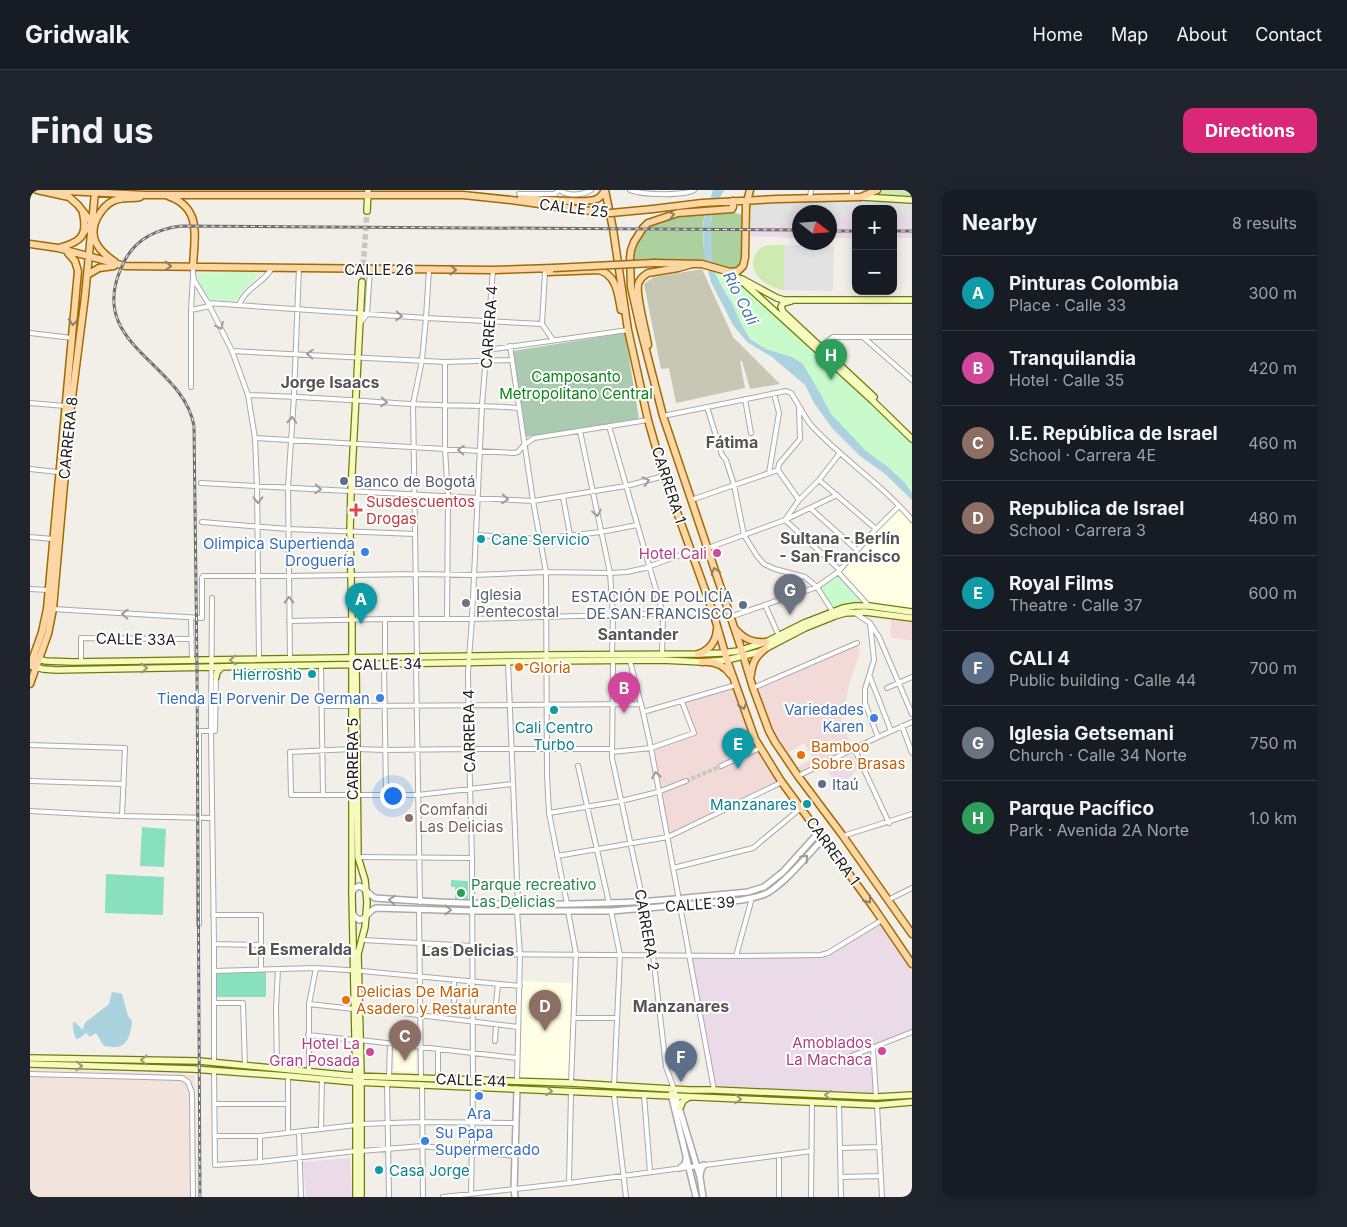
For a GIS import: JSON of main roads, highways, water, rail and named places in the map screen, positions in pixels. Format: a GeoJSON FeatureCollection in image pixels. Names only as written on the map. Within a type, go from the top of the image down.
{"type":"FeatureCollection","features":[{"type":"Feature","properties":{"kind":"main road"},"geometry":{"type":"LineString","coordinates":[[37,190],[69,197],[92,223],[75,243],[58,248]]}},
{"type":"Feature","properties":{"kind":"main road","name":"CALLE 25"},"geometry":{"type":"LineString","coordinates":[[46,190],[161,194],[197,192],[462,193],[611,214],[702,202],[852,198],[861,197],[877,190]]}},
{"type":"Feature","properties":{"kind":"main road"},"geometry":{"type":"LineString","coordinates":[[511,200],[519,194],[585,202],[602,196],[605,190]]}},
{"type":"Feature","properties":{"kind":"main road","name":"CARRERA 1"},"geometry":{"type":"LineString","coordinates":[[605,190],[613,229],[628,330],[648,420],[664,476],[713,612],[755,739],[782,781],[912,964]]}},
{"type":"Feature","properties":{"kind":"main road"},"geometry":{"type":"LineString","coordinates":[[732,274],[743,266],[744,262],[747,200],[751,190],[756,194],[777,199]]}},
{"type":"Feature","properties":{"kind":"main road","name":"CARRERA 8"},"geometry":{"type":"LineString","coordinates":[[32,662],[50,624],[53,609],[71,406],[87,279],[95,191]]}},
{"type":"Feature","properties":{"kind":"main road"},"geometry":{"type":"LineString","coordinates":[[120,265],[99,249],[94,236],[95,222],[108,204],[115,200],[137,198],[146,192]]}},
{"type":"Feature","properties":{"kind":"main road"},"geometry":{"type":"LineString","coordinates":[[367,211],[368,192]]}},
{"type":"Feature","properties":{"kind":"main road"},"geometry":{"type":"LineString","coordinates":[[161,194],[176,199],[192,216],[194,226],[193,271]]}},
{"type":"Feature","properties":{"kind":"main road"},"geometry":{"type":"LineString","coordinates":[[861,197],[912,200]]}},
{"type":"Feature","properties":{"kind":"main road","name":"CARRERA 1"},"geometry":{"type":"LineString","coordinates":[[732,201],[733,207],[729,210],[678,213],[648,223],[642,228],[634,242],[631,250],[631,286],[657,393],[752,685],[769,731],[798,776],[844,836],[912,934]]}},
{"type":"Feature","properties":{"kind":"main road"},"geometry":{"type":"LineString","coordinates":[[83,212],[83,233]]}},
{"type":"Feature","properties":{"kind":"main road","name":"CALLE 26"},"geometry":{"type":"LineString","coordinates":[[30,244],[58,248],[120,265],[193,271],[263,268],[493,270],[654,263],[702,264],[732,274]]}},
{"type":"Feature","properties":{"kind":"main road","name":"CARRERA 8"},"geometry":{"type":"LineString","coordinates":[[30,684],[32,662],[45,620],[78,271],[76,261],[68,253],[58,248]]}},
{"type":"Feature","properties":{"kind":"main road"},"geometry":{"type":"LineString","coordinates":[[657,393],[639,298],[639,284],[644,275],[648,273],[692,264]]}},
{"type":"Feature","properties":{"kind":"main road"},"geometry":{"type":"LineString","coordinates":[[77,281],[82,284],[99,268],[120,265]]}},
{"type":"Feature","properties":{"kind":"main road"},"geometry":{"type":"LineString","coordinates":[[493,270],[545,272],[599,270],[609,274],[614,281],[623,319],[628,330]]}},
{"type":"Feature","properties":{"kind":"main road"},"geometry":{"type":"LineString","coordinates":[[732,274],[776,298],[791,301],[912,300]]}},
{"type":"Feature","properties":{"kind":"main road"},"geometry":{"type":"LineString","coordinates":[[732,274],[819,348],[912,433]]}},
{"type":"Feature","properties":{"kind":"main road","name":"CARRERA 5"},"geometry":{"type":"LineString","coordinates":[[356,970],[367,915],[363,870],[358,857],[355,795],[354,662],[350,531],[360,322],[364,314],[362,282]]}},
{"type":"Feature","properties":{"kind":"main road"},"geometry":{"type":"LineString","coordinates":[[76,293],[80,292],[85,296]]}},
{"type":"Feature","properties":{"kind":"main road"},"geometry":{"type":"LineString","coordinates":[[791,301],[783,303],[781,307],[783,312],[912,439]]}},
{"type":"Feature","properties":{"kind":"main road"},"geometry":{"type":"LineString","coordinates":[[752,685],[750,674],[756,656],[778,636],[804,623],[843,608],[855,606],[869,606],[912,618]]}},
{"type":"Feature","properties":{"kind":"main road"},"geometry":{"type":"LineString","coordinates":[[766,645],[835,616],[853,612],[912,612]]}},
{"type":"Feature","properties":{"kind":"main road"},"geometry":{"type":"LineString","coordinates":[[733,624],[741,636],[747,640],[766,645]]}},
{"type":"Feature","properties":{"kind":"main road"},"geometry":{"type":"LineString","coordinates":[[698,654],[706,651],[712,645],[718,628]]}},
{"type":"Feature","properties":{"kind":"main road","name":"CALLE 34"},"geometry":{"type":"LineString","coordinates":[[612,658],[630,661],[702,662],[742,653],[766,645]]}},
{"type":"Feature","properties":{"kind":"main road","name":"CALLE 34"},"geometry":{"type":"LineString","coordinates":[[32,662],[43,669],[56,670],[354,662],[384,665],[417,661],[612,658],[662,654],[726,656]]}},
{"type":"Feature","properties":{"kind":"main road","name":"CALLE 34"},"geometry":{"type":"LineString","coordinates":[[32,662],[260,659],[321,666],[385,658],[417,661]]}},
{"type":"Feature","properties":{"kind":"main road","name":"CALLE 34"},"geometry":{"type":"LineString","coordinates":[[469,660],[508,662],[546,658]]}},
{"type":"Feature","properties":{"kind":"main road"},"geometry":{"type":"LineString","coordinates":[[124,661],[124,668]]}},
{"type":"Feature","properties":{"kind":"main road"},"geometry":{"type":"LineString","coordinates":[[702,662],[717,663],[728,671],[736,683]]}},
{"type":"Feature","properties":{"kind":"main road"},"geometry":{"type":"LineString","coordinates":[[216,667],[218,672],[216,678]]}},
{"type":"Feature","properties":{"kind":"main road","name":"CARRERA 5"},"geometry":{"type":"LineString","coordinates":[[355,795],[352,893],[358,1040],[356,1197]]}},
{"type":"Feature","properties":{"kind":"main road","name":"CALLE 44"},"geometry":{"type":"LineString","coordinates":[[30,1058],[199,1061],[310,1072],[358,1079]]}},
{"type":"Feature","properties":{"kind":"main road","name":"CALLE 44"},"geometry":{"type":"LineString","coordinates":[[30,1064],[214,1070],[322,1079],[388,1080],[473,1087],[614,1094],[878,1105],[912,1102]]}},
{"type":"Feature","properties":{"kind":"main road","name":"CALLE 44"},"geometry":{"type":"LineString","coordinates":[[422,1082],[438,1079],[517,1081],[876,1098],[912,1095]]}},
{"type":"Feature","properties":{"kind":"main road"},"geometry":{"type":"LineString","coordinates":[[595,1093],[596,1085]]}},
{"type":"Feature","properties":{"kind":"main road"},"geometry":{"type":"LineString","coordinates":[[680,1108],[683,1101],[689,1097]]}},
{"type":"Feature","properties":{"kind":"main road","name":"CARRERA 5"},"geometry":{"type":"LineString","coordinates":[[358,1151],[361,1197]]}},
{"type":"Feature","properties":{"kind":"water"},"geometry":{"type":"Polygon","coordinates":[[[713,190],[724,190],[712,213],[711,222],[712,260],[715,273],[750,339],[766,349],[792,357],[803,364],[831,414],[866,451],[888,467],[904,482],[912,493],[912,500],[884,473],[860,456],[832,428],[814,403],[805,385],[772,357],[747,342],[733,325],[711,282],[704,253],[704,218],[713,190]]]}},
{"type":"Feature","properties":{"kind":"water"},"geometry":{"type":"Polygon","coordinates":[[[112,992],[122,994],[128,1016],[132,1021],[130,1033],[124,1044],[117,1047],[104,1046],[96,1033],[90,1037],[86,1033],[76,1039],[73,1022],[83,1030],[86,1022],[109,1004],[112,992]]]}},
{"type":"Feature","properties":{"kind":"tunnel"},"geometry":{"type":"LineString","coordinates":[[362,282],[367,211]]}},
{"type":"Feature","properties":{"kind":"tunnel"},"geometry":{"type":"LineString","coordinates":[[686,781],[721,766]]}},
{"type":"Feature","properties":{"kind":"railway"},"geometry":{"type":"LineString","coordinates":[[200,1197],[194,426],[186,404],[172,384],[124,332],[115,312],[115,289],[125,260],[135,246],[148,236],[181,226],[792,230]]}},
{"type":"Feature","properties":{"kind":"railway"},"geometry":{"type":"LineString","coordinates":[[837,231],[852,231]]}},
{"type":"Feature","properties":{"kind":"railway"},"geometry":{"type":"LineString","coordinates":[[897,231],[912,231]]}},
{"type":"Feature","properties":{"kind":"place","name":"Parque Pacífico"},"geometry":{"type":"Point","coordinates":[831,380]}},
{"type":"Feature","properties":{"kind":"place","name":"Banco de Bogotá"},"geometry":{"type":"Point","coordinates":[344,481]}},
{"type":"Feature","properties":{"kind":"place","name":"Susdescuentos Drogas"},"geometry":{"type":"Point","coordinates":[356,510]}},
{"type":"Feature","properties":{"kind":"place","name":"Cane Servicio"},"geometry":{"type":"Point","coordinates":[481,539]}},
{"type":"Feature","properties":{"kind":"place","name":"Olimpica Supertienda Droguería"},"geometry":{"type":"Point","coordinates":[365,552]}},
{"type":"Feature","properties":{"kind":"place","name":"Hotel Cali"},"geometry":{"type":"Point","coordinates":[717,553]}},
{"type":"Feature","properties":{"kind":"place","name":"Iglesia Pentecostal"},"geometry":{"type":"Point","coordinates":[466,603]}},
{"type":"Feature","properties":{"kind":"place","name":"ESTACIÓN DE POLICÍA DE SAN FRANCISCO"},"geometry":{"type":"Point","coordinates":[743,605]}},
{"type":"Feature","properties":{"kind":"place","name":"Iglesia Getsemani"},"geometry":{"type":"Point","coordinates":[790,615]}},
{"type":"Feature","properties":{"kind":"place","name":"Pinturas Colombia"},"geometry":{"type":"Point","coordinates":[361,624]}},
{"type":"Feature","properties":{"kind":"place","name":"Gloria"},"geometry":{"type":"Point","coordinates":[519,667]}},
{"type":"Feature","properties":{"kind":"place","name":"Hierroshb"},"geometry":{"type":"Point","coordinates":[312,674]}},
{"type":"Feature","properties":{"kind":"place","name":"Tienda El Porvenir De German"},"geometry":{"type":"Point","coordinates":[380,698]}},
{"type":"Feature","properties":{"kind":"place","name":"Cali Centro Turbo"},"geometry":{"type":"Point","coordinates":[554,710]}},
{"type":"Feature","properties":{"kind":"place","name":"Tranquilandia"},"geometry":{"type":"Point","coordinates":[624,713]}},
{"type":"Feature","properties":{"kind":"place","name":"Variedades Karen"},"geometry":{"type":"Point","coordinates":[874,718]}},
{"type":"Feature","properties":{"kind":"place","name":"Bamboo Sobre Brasas"},"geometry":{"type":"Point","coordinates":[801,755]}},
{"type":"Feature","properties":{"kind":"place","name":"Royal Films"},"geometry":{"type":"Point","coordinates":[738,769]}},
{"type":"Feature","properties":{"kind":"place","name":"Itaú"},"geometry":{"type":"Point","coordinates":[822,784]}},
{"type":"Feature","properties":{"kind":"place","name":"Manzanares"},"geometry":{"type":"Point","coordinates":[807,804]}},
{"type":"Feature","properties":{"kind":"place","name":"Comfandi Las Delicias"},"geometry":{"type":"Point","coordinates":[409,818]}},
{"type":"Feature","properties":{"kind":"place","name":"Parque recreativo Las Delicias"},"geometry":{"type":"Point","coordinates":[461,893]}},
{"type":"Feature","properties":{"kind":"place","name":"Delicias De Maria Asadero y Restaurante"},"geometry":{"type":"Point","coordinates":[346,1000]}},
{"type":"Feature","properties":{"kind":"place","name":"Republica de Israel"},"geometry":{"type":"Point","coordinates":[545,1031]}},
{"type":"Feature","properties":{"kind":"place","name":"Amoblados La Machaca"},"geometry":{"type":"Point","coordinates":[882,1051]}},
{"type":"Feature","properties":{"kind":"place","name":"Hotel La Gran Posada"},"geometry":{"type":"Point","coordinates":[370,1052]}},
{"type":"Feature","properties":{"kind":"place","name":"I.E. República de Israel"},"geometry":{"type":"Point","coordinates":[405,1061]}},
{"type":"Feature","properties":{"kind":"place","name":"CALI 4"},"geometry":{"type":"Point","coordinates":[681,1082]}},
{"type":"Feature","properties":{"kind":"place","name":"Ara"},"geometry":{"type":"Point","coordinates":[479,1096]}},
{"type":"Feature","properties":{"kind":"place","name":"Su Papa Supermercado"},"geometry":{"type":"Point","coordinates":[425,1141]}},
{"type":"Feature","properties":{"kind":"place","name":"Casa Jorge"},"geometry":{"type":"Point","coordinates":[379,1170]}},
{"type":"Feature","properties":{"kind":"district","name":"Jorge Isaacs"},"geometry":{"type":"Point","coordinates":[330,382]}},
{"type":"Feature","properties":{"kind":"district","name":"Fátima"},"geometry":{"type":"Point","coordinates":[732,442]}},
{"type":"Feature","properties":{"kind":"district","name":"Sultana - Berlín - San Francisco"},"geometry":{"type":"Point","coordinates":[840,547]}},
{"type":"Feature","properties":{"kind":"district","name":"Santander"},"geometry":{"type":"Point","coordinates":[638,634]}},
{"type":"Feature","properties":{"kind":"district","name":"La Esmeralda"},"geometry":{"type":"Point","coordinates":[300,949]}},
{"type":"Feature","properties":{"kind":"district","name":"Las Delicias"},"geometry":{"type":"Point","coordinates":[468,950]}},
{"type":"Feature","properties":{"kind":"district","name":"Manzanares"},"geometry":{"type":"Point","coordinates":[681,1006]}},
{"type":"Feature","properties":{"kind":"water label","name":"Río Cali"},"geometry":{"type":"Point","coordinates":[741,298]}},
{"type":"Feature","properties":{"kind":"park label","name":"Camposanto Metropolitano Central"},"geometry":{"type":"Point","coordinates":[576,384]}}]}
